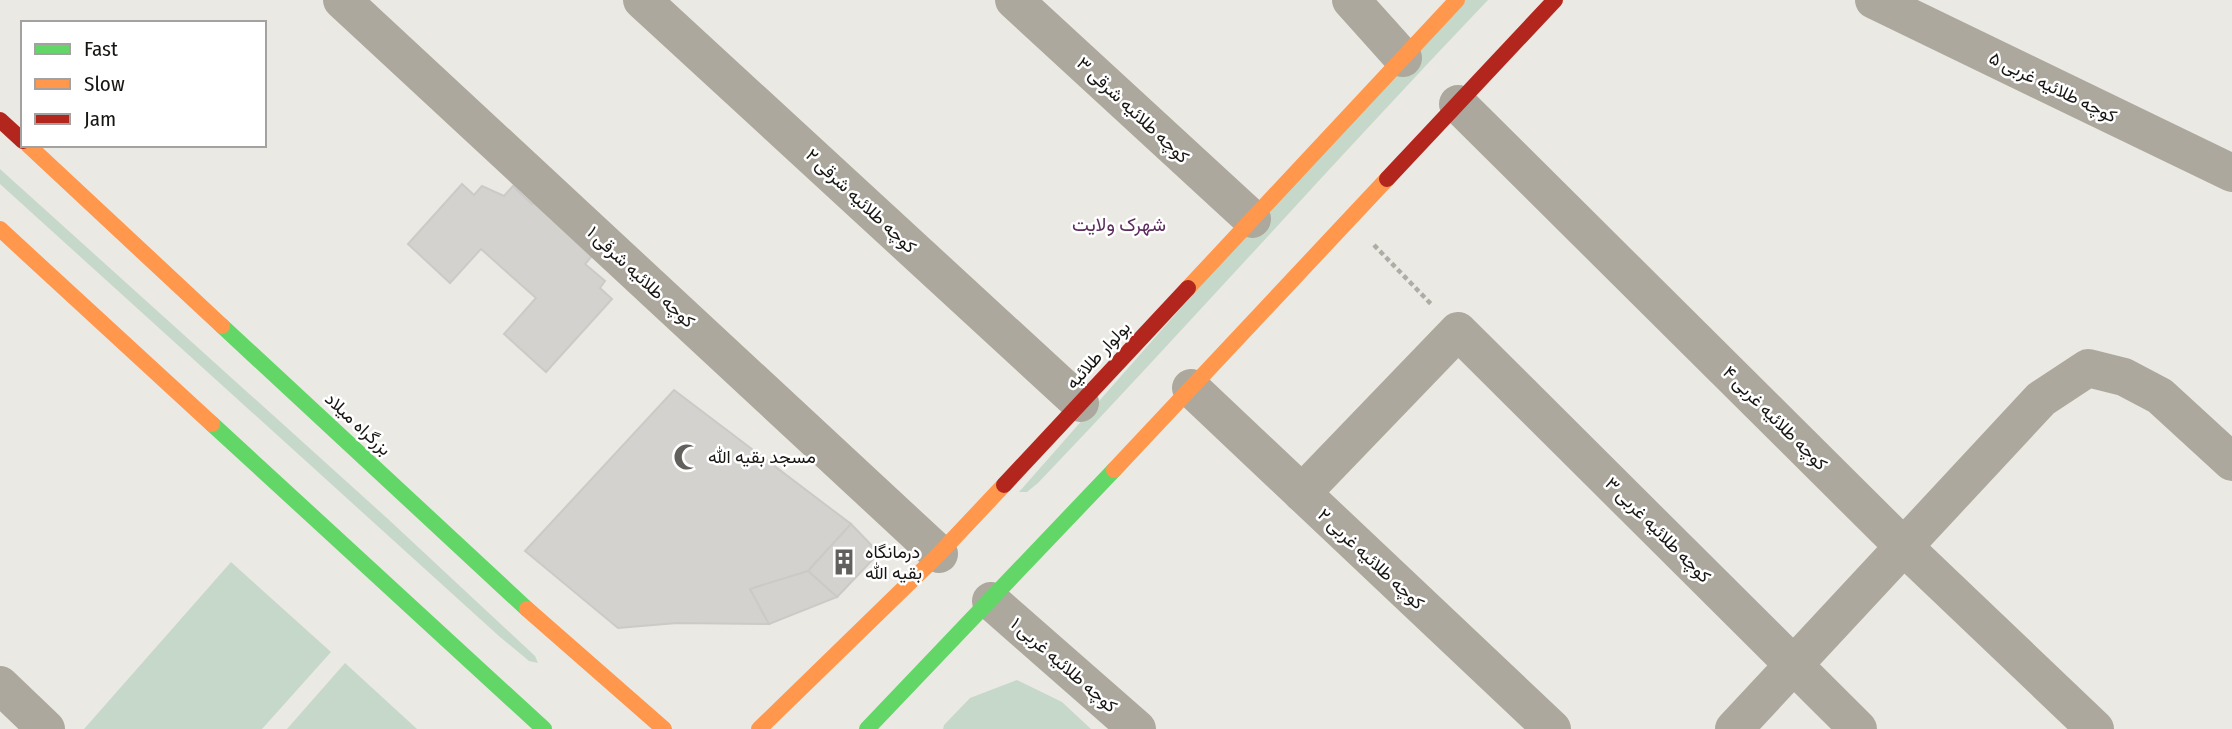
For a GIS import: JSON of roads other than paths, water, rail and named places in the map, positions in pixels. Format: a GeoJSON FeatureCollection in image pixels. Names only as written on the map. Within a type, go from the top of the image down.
{"type":"FeatureCollection","features":[{"type":"Feature","properties":{"kind":"main road","name":"بولوار طلائیه"},"geometry":{"type":"LineString","coordinates":[[759,729],[939,554],[1458,0]]}},
{"type":"Feature","properties":{"kind":"main road"},"geometry":{"type":"LineString","coordinates":[[867,729],[991,601],[1555,0]]}},
{"type":"Feature","properties":{"kind":"main road"},"geometry":{"type":"LineString","coordinates":[[0,120],[21,139]]}},
{"type":"Feature","properties":{"kind":"main road","name":"بزرگراه میلاد"},"geometry":{"type":"LineString","coordinates":[[30,147],[527,608],[664,729]]}},
{"type":"Feature","properties":{"kind":"main road"},"geometry":{"type":"LineString","coordinates":[[0,229],[544,729]]}},
{"type":"Feature","properties":{"kind":"street","name":"کوچه طلائیه شرقی ۱"},"geometry":{"type":"LineString","coordinates":[[342,0],[939,554]]}},
{"type":"Feature","properties":{"kind":"street","name":"کوچه طلائیه شرقی ۲"},"geometry":{"type":"LineString","coordinates":[[642,0],[1080,403]]}},
{"type":"Feature","properties":{"kind":"street","name":"کوچه طلائیه شرقی ۳"},"geometry":{"type":"LineString","coordinates":[[1014,0],[1252,219]]}},
{"type":"Feature","properties":{"kind":"street"},"geometry":{"type":"LineString","coordinates":[[1351,0],[1403,58]]}},
{"type":"Feature","properties":{"kind":"street","name":"کوچه طلائیه غربی ۵"},"geometry":{"type":"LineString","coordinates":[[1874,0],[2232,173]]}},
{"type":"Feature","properties":{"kind":"street","name":"کوچه طلائیه غربی ۴"},"geometry":{"type":"LineString","coordinates":[[1458,104],[1903,546],[2095,729]]}},
{"type":"Feature","properties":{"kind":"street","name":"کوچه طلائیه غربی ۳"},"geometry":{"type":"LineString","coordinates":[[1302,494],[1458,331],[1858,729]]}},
{"type":"Feature","properties":{"kind":"street"},"geometry":{"type":"LineString","coordinates":[[1734,729],[2041,399],[2088,368],[2124,377],[2160,396],[2232,462]]}},
{"type":"Feature","properties":{"kind":"street","name":"کوچه طلائیه غربی ۲"},"geometry":{"type":"LineString","coordinates":[[1191,388],[1552,729]]}},
{"type":"Feature","properties":{"kind":"street","name":"کوچه طلائیه غربی ۱"},"geometry":{"type":"LineString","coordinates":[[991,601],[1137,729]]}},
{"type":"Feature","properties":{"kind":"street"},"geometry":{"type":"LineString","coordinates":[[0,685],[47,729]]}},
{"type":"Feature","properties":{"kind":"place","name":"مسجد بقیه الله"},"geometry":{"type":"Point","coordinates":[687,457]}},
{"type":"Feature","properties":{"kind":"place","name":"درمانگاه بقیه الله"},"geometry":{"type":"Point","coordinates":[844,562]}},
{"type":"Feature","properties":{"kind":"district","name":"شهرک ولایت"},"geometry":{"type":"Point","coordinates":[1119,224]}}]}
